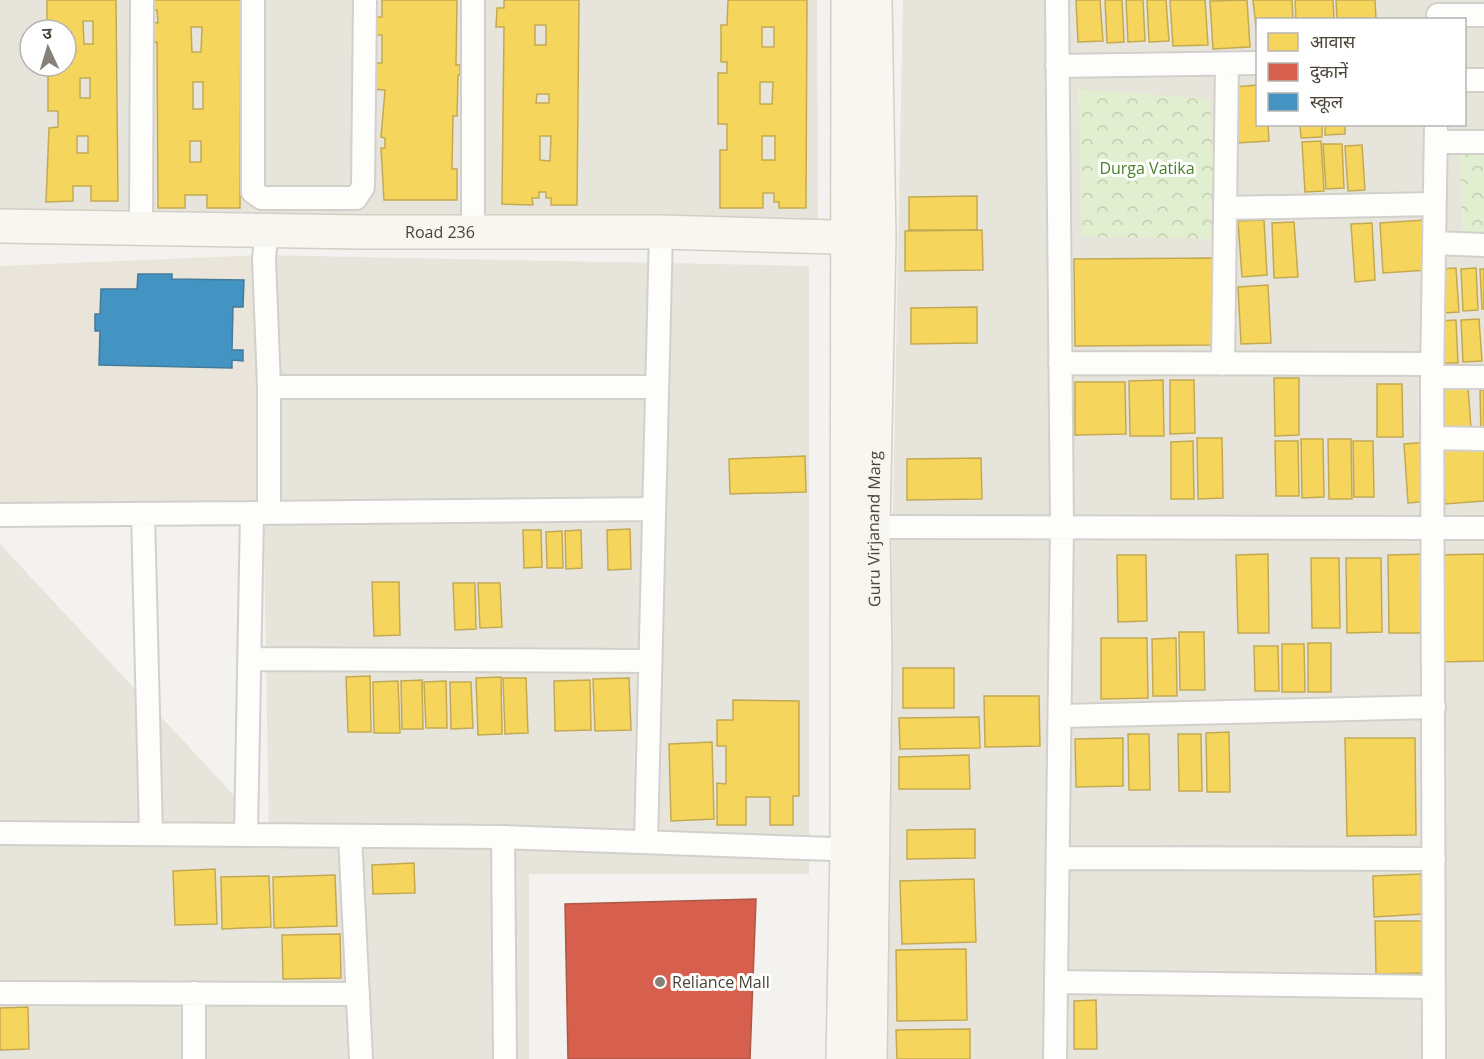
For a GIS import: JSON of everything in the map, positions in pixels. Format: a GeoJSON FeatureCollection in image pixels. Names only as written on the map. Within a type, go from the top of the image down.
{"type":"FeatureCollection","features":[{"type":"Feature","properties":{"kind":"street"},"geometry":{"type":"LineString","coordinates":[[141,228],[142,0]]}},
{"type":"Feature","properties":{"kind":"street"},"geometry":{"type":"LineString","coordinates":[[253,0],[253,192],[262,198],[356,198],[363,187],[364,0]]}},
{"type":"Feature","properties":{"kind":"street"},"geometry":{"type":"LineString","coordinates":[[473,0],[473,231]]}},
{"type":"Feature","properties":{"kind":"street","name":"Guru Virjanand Marg"},"geometry":{"type":"LineString","coordinates":[[848,0],[846,237],[859,527],[860,850],[870,1059]]}},
{"type":"Feature","properties":{"kind":"street","name":"Guru Virjanand Marg"},"geometry":{"type":"LineString","coordinates":[[859,527],[879,238],[875,0]]}},
{"type":"Feature","properties":{"kind":"street"},"geometry":{"type":"LineString","coordinates":[[1055,1059],[1062,526],[1057,0]]}},
{"type":"Feature","properties":{"kind":"street"},"geometry":{"type":"LineString","coordinates":[[1438,11],[1484,15]]}},
{"type":"Feature","properties":{"kind":"street"},"geometry":{"type":"LineString","coordinates":[[1057,66],[1256,63]]}},
{"type":"Feature","properties":{"kind":"street"},"geometry":{"type":"LineString","coordinates":[[1223,364],[1227,64]]}},
{"type":"Feature","properties":{"kind":"street"},"geometry":{"type":"LineString","coordinates":[[1466,80],[1484,80]]}},
{"type":"Feature","properties":{"kind":"street"},"geometry":{"type":"LineString","coordinates":[[1434,1059],[1432,370],[1436,133],[1484,142]]}},
{"type":"Feature","properties":{"kind":"street"},"geometry":{"type":"LineString","coordinates":[[1225,208],[1434,204]]}},
{"type":"Feature","properties":{"kind":"street","name":"Road 236"},"geometry":{"type":"LineString","coordinates":[[0,226],[360,232],[660,232],[879,238]]}},
{"type":"Feature","properties":{"kind":"street"},"geometry":{"type":"LineString","coordinates":[[246,835],[250,658],[269,387],[264,259],[267,229]]}},
{"type":"Feature","properties":{"kind":"street"},"geometry":{"type":"LineString","coordinates":[[646,842],[660,232]]}},
{"type":"Feature","properties":{"kind":"street"},"geometry":{"type":"LineString","coordinates":[[1434,243],[1484,245]]}},
{"type":"Feature","properties":{"kind":"street"},"geometry":{"type":"LineString","coordinates":[[1060,363],[1223,364],[1432,370],[1484,377]]}},
{"type":"Feature","properties":{"kind":"street"},"geometry":{"type":"LineString","coordinates":[[269,387],[657,387]]}},
{"type":"Feature","properties":{"kind":"street"},"geometry":{"type":"LineString","coordinates":[[1432,438],[1484,439]]}},
{"type":"Feature","properties":{"kind":"street"},"geometry":{"type":"LineString","coordinates":[[0,515],[654,509]]}},
{"type":"Feature","properties":{"kind":"street"},"geometry":{"type":"LineString","coordinates":[[143,514],[151,834]]}},
{"type":"Feature","properties":{"kind":"street"},"geometry":{"type":"LineString","coordinates":[[859,527],[1484,528]]}},
{"type":"Feature","properties":{"kind":"street"},"geometry":{"type":"LineString","coordinates":[[250,658],[650,661]]}},
{"type":"Feature","properties":{"kind":"street"},"geometry":{"type":"LineString","coordinates":[[1060,716],[1434,707]]}},
{"type":"Feature","properties":{"kind":"street"},"geometry":{"type":"LineString","coordinates":[[0,833],[503,837],[860,850]]}},
{"type":"Feature","properties":{"kind":"street"},"geometry":{"type":"LineString","coordinates":[[350,836],[362,1059]]}},
{"type":"Feature","properties":{"kind":"street"},"geometry":{"type":"LineString","coordinates":[[503,837],[505,1059]]}},
{"type":"Feature","properties":{"kind":"street","name":"Guru Virjanand Marg"},"geometry":{"type":"LineString","coordinates":[[843,1059],[860,850]]}},
{"type":"Feature","properties":{"kind":"street"},"geometry":{"type":"LineString","coordinates":[[1058,858],[1434,859]]}},
{"type":"Feature","properties":{"kind":"street"},"geometry":{"type":"LineString","coordinates":[[1056,982],[1434,987]]}},
{"type":"Feature","properties":{"kind":"street"},"geometry":{"type":"LineString","coordinates":[[0,993],[358,994]]}},
{"type":"Feature","properties":{"kind":"street"},"geometry":{"type":"LineString","coordinates":[[194,993],[194,1059]]}},
{"type":"Feature","properties":{"kind":"shaded area"},"geometry":{"type":"Polygon","coordinates":[[[0,0],[817,0],[818,222],[0,214],[0,0]]]}},
{"type":"Feature","properties":{"kind":"shaded area"},"geometry":{"type":"Polygon","coordinates":[[[903,0],[1484,0],[1484,1059],[882,1059],[903,0]]]}},
{"type":"Feature","properties":{"kind":"shaded area"},"geometry":{"type":"Polygon","coordinates":[[[259,255],[809,266],[809,874],[529,874],[529,1059],[0,1059],[0,544],[269,833],[259,255]]]}},
{"type":"Feature","properties":{"kind":"shaded area"},"geometry":{"type":"Polygon","coordinates":[[[259,255],[265,509],[0,513],[0,266],[259,255]]]}},
{"type":"Feature","properties":{"kind":"green space","name":"Durga Vatika"},"geometry":{"type":"Polygon","coordinates":[[[1078,89],[1210,99],[1217,239],[1082,237],[1078,89]]]}},
{"type":"Feature","properties":{"kind":"green space"},"geometry":{"type":"Polygon","coordinates":[[[1459,149],[1484,149],[1484,237],[1463,237],[1459,149]]]}},
{"type":"Feature","properties":{"kind":"building: आवास"},"geometry":{"type":"Polygon","coordinates":[[[47,0],[116,0],[118,201],[91,201],[91,186],[73,186],[73,201],[46,202],[49,128],[58,127],[58,111],[48,111],[48,78],[78,78],[78,18],[47,18],[47,0]],[[83,21],[84,44],[93,44],[93,21],[83,21]],[[80,78],[80,98],[90,98],[90,78],[80,78]],[[77,136],[77,153],[88,153],[88,136],[77,136]]]}},
{"type":"Feature","properties":{"kind":"building: आवास"},"geometry":{"type":"Polygon","coordinates":[[[149,0],[241,0],[240,208],[207,208],[207,195],[185,195],[185,208],[158,208],[157,42],[149,43],[149,22],[158,23],[157,10],[149,10],[149,0]],[[191,27],[192,52],[201,52],[202,27],[191,27]],[[193,82],[193,109],[203,109],[203,82],[193,82]],[[190,141],[190,162],[201,162],[201,141],[190,141]]]}},
{"type":"Feature","properties":{"kind":"building: आवास"},"geometry":{"type":"Polygon","coordinates":[[[382,0],[457,0],[456,65],[460,65],[460,75],[458,75],[457,116],[453,116],[452,169],[457,169],[457,200],[384,200],[381,148],[385,148],[385,138],[381,137],[385,90],[370,89],[370,63],[382,63],[382,35],[368,35],[368,17],[382,17],[382,0]]]}},
{"type":"Feature","properties":{"kind":"building: आवास"},"geometry":{"type":"Polygon","coordinates":[[[504,0],[579,0],[577,205],[551,205],[551,198],[546,198],[546,192],[539,192],[539,198],[532,198],[533,205],[502,204],[504,27],[496,27],[497,8],[504,8],[504,0]],[[535,25],[535,45],[546,45],[546,25],[535,25]],[[537,94],[536,103],[549,103],[549,94],[537,94]],[[540,136],[540,160],[550,161],[551,136],[540,136]]]}},
{"type":"Feature","properties":{"kind":"building: आवास"},"geometry":{"type":"Polygon","coordinates":[[[728,0],[807,0],[806,208],[779,208],[779,202],[774,202],[774,193],[763,193],[763,208],[720,208],[720,150],[727,150],[727,124],[718,124],[718,73],[727,73],[727,62],[721,62],[721,25],[727,25],[728,0]],[[762,27],[762,47],[774,47],[774,27],[762,27]],[[760,82],[760,104],[772,104],[773,82],[760,82]],[[762,136],[762,160],[775,160],[775,136],[762,136]]]}},
{"type":"Feature","properties":{"kind":"building: आवास"},"geometry":{"type":"Polygon","coordinates":[[[1076,0],[1100,0],[1103,41],[1078,42],[1076,0]]]}},
{"type":"Feature","properties":{"kind":"building: आवास"},"geometry":{"type":"Polygon","coordinates":[[[1105,0],[1122,0],[1124,42],[1107,43],[1105,0]]]}},
{"type":"Feature","properties":{"kind":"building: आवास"},"geometry":{"type":"Polygon","coordinates":[[[1126,0],[1143,0],[1145,41],[1128,42],[1126,0]]]}},
{"type":"Feature","properties":{"kind":"building: आवास"},"geometry":{"type":"Polygon","coordinates":[[[1147,0],[1166,0],[1169,41],[1149,42],[1147,0]]]}},
{"type":"Feature","properties":{"kind":"building: आवास"},"geometry":{"type":"Polygon","coordinates":[[[1170,0],[1205,0],[1208,45],[1173,46],[1170,0]]]}},
{"type":"Feature","properties":{"kind":"building: आवास"},"geometry":{"type":"Polygon","coordinates":[[[1247,0],[1250,47],[1213,49],[1210,1],[1247,0]]]}},
{"type":"Feature","properties":{"kind":"building: आवास"},"geometry":{"type":"Polygon","coordinates":[[[1253,0],[1292,0],[1293,18],[1256,18],[1256,28],[1253,0]]]}},
{"type":"Feature","properties":{"kind":"building: आवास"},"geometry":{"type":"Polygon","coordinates":[[[1295,0],[1333,0],[1334,18],[1296,18],[1295,0]]]}},
{"type":"Feature","properties":{"kind":"building: आवास"},"geometry":{"type":"Polygon","coordinates":[[[1336,0],[1375,0],[1376,18],[1337,18],[1336,0]]]}},
{"type":"Feature","properties":{"kind":"building: आवास"},"geometry":{"type":"Polygon","coordinates":[[[1256,85],[1256,126],[1268,126],[1269,141],[1237,143],[1234,87],[1256,85]]]}},
{"type":"Feature","properties":{"kind":"building: आवास"},"geometry":{"type":"Polygon","coordinates":[[[1300,126],[1322,126],[1322,137],[1301,138],[1300,126]]]}},
{"type":"Feature","properties":{"kind":"building: आवास"},"geometry":{"type":"Polygon","coordinates":[[[1325,126],[1345,126],[1345,134],[1325,135],[1325,126]]]}},
{"type":"Feature","properties":{"kind":"building: आवास"},"geometry":{"type":"Polygon","coordinates":[[[1321,141],[1324,191],[1305,192],[1302,142],[1321,141]]]}},
{"type":"Feature","properties":{"kind":"building: आवास"},"geometry":{"type":"Polygon","coordinates":[[[1323,144],[1342,144],[1344,188],[1326,189],[1323,144]]]}},
{"type":"Feature","properties":{"kind":"building: आवास"},"geometry":{"type":"Polygon","coordinates":[[[1362,145],[1365,190],[1348,191],[1345,146],[1362,145]]]}},
{"type":"Feature","properties":{"kind":"building: आवास"},"geometry":{"type":"Polygon","coordinates":[[[977,196],[977,230],[909,230],[909,197],[977,196]]]}},
{"type":"Feature","properties":{"kind":"building: आवास"},"geometry":{"type":"Polygon","coordinates":[[[1264,220],[1267,275],[1242,277],[1238,221],[1264,220]]]}},
{"type":"Feature","properties":{"kind":"building: आवास"},"geometry":{"type":"Polygon","coordinates":[[[1426,220],[1429,270],[1383,273],[1380,223],[1426,220]]]}},
{"type":"Feature","properties":{"kind":"building: आवास"},"geometry":{"type":"Polygon","coordinates":[[[1294,222],[1298,277],[1274,278],[1272,223],[1294,222]]]}},
{"type":"Feature","properties":{"kind":"building: आवास"},"geometry":{"type":"Polygon","coordinates":[[[1372,223],[1375,280],[1355,282],[1351,224],[1372,223]]]}},
{"type":"Feature","properties":{"kind":"building: आवास"},"geometry":{"type":"Polygon","coordinates":[[[982,230],[983,270],[905,271],[905,231],[982,230]]]}},
{"type":"Feature","properties":{"kind":"building: आवास"},"geometry":{"type":"Polygon","coordinates":[[[1214,258],[1214,345],[1075,346],[1074,259],[1214,258]]]}},
{"type":"Feature","properties":{"kind":"building: आवास"},"geometry":{"type":"Polygon","coordinates":[[[1456,268],[1459,312],[1443,313],[1440,269],[1456,268]]]}},
{"type":"Feature","properties":{"kind":"building: आवास"},"geometry":{"type":"Polygon","coordinates":[[[1476,268],[1478,310],[1463,311],[1461,269],[1476,268]]]}},
{"type":"Feature","properties":{"kind":"building: आवास"},"geometry":{"type":"Polygon","coordinates":[[[1480,269],[1484,269],[1484,309],[1482,309],[1480,269]]]}},
{"type":"Feature","properties":{"kind":"building: आवास"},"geometry":{"type":"Polygon","coordinates":[[[1268,285],[1271,343],[1241,344],[1238,287],[1268,285]]]}},
{"type":"Feature","properties":{"kind":"building: आवास"},"geometry":{"type":"Polygon","coordinates":[[[977,307],[977,343],[911,344],[911,308],[977,307]]]}},
{"type":"Feature","properties":{"kind":"building: आवास"},"geometry":{"type":"Polygon","coordinates":[[[1479,319],[1482,361],[1463,362],[1461,320],[1479,319]]]}},
{"type":"Feature","properties":{"kind":"building: आवास"},"geometry":{"type":"Polygon","coordinates":[[[1456,320],[1458,363],[1441,363],[1439,321],[1456,320]]]}},
{"type":"Feature","properties":{"kind":"building: आवास"},"geometry":{"type":"Polygon","coordinates":[[[1274,378],[1299,378],[1299,435],[1275,436],[1274,378]]]}},
{"type":"Feature","properties":{"kind":"building: आवास"},"geometry":{"type":"Polygon","coordinates":[[[1163,380],[1164,436],[1130,436],[1129,381],[1163,380]]]}},
{"type":"Feature","properties":{"kind":"building: आवास"},"geometry":{"type":"Polygon","coordinates":[[[1170,380],[1194,380],[1195,433],[1170,434],[1170,380]]]}},
{"type":"Feature","properties":{"kind":"building: आवास"},"geometry":{"type":"Polygon","coordinates":[[[1075,382],[1125,382],[1126,434],[1075,435],[1075,382]]]}},
{"type":"Feature","properties":{"kind":"building: आवास"},"geometry":{"type":"Polygon","coordinates":[[[1377,384],[1402,384],[1403,437],[1377,437],[1377,384]]]}},
{"type":"Feature","properties":{"kind":"building: आवास"},"geometry":{"type":"Polygon","coordinates":[[[1468,387],[1471,428],[1443,430],[1440,389],[1468,387]]]}},
{"type":"Feature","properties":{"kind":"building: आवास"},"geometry":{"type":"Polygon","coordinates":[[[1480,390],[1484,390],[1484,435],[1481,435],[1480,390]]]}},
{"type":"Feature","properties":{"kind":"building: आवास"},"geometry":{"type":"Polygon","coordinates":[[[1197,438],[1222,438],[1223,498],[1198,499],[1197,438]]]}},
{"type":"Feature","properties":{"kind":"building: आवास"},"geometry":{"type":"Polygon","coordinates":[[[1301,439],[1323,439],[1324,497],[1302,498],[1301,439]]]}},
{"type":"Feature","properties":{"kind":"building: आवास"},"geometry":{"type":"Polygon","coordinates":[[[1328,439],[1351,439],[1352,499],[1329,499],[1328,439]]]}},
{"type":"Feature","properties":{"kind":"building: आवास"},"geometry":{"type":"Polygon","coordinates":[[[1193,441],[1194,499],[1171,499],[1171,442],[1193,441]]]}},
{"type":"Feature","properties":{"kind":"building: आवास"},"geometry":{"type":"Polygon","coordinates":[[[1275,441],[1298,441],[1299,496],[1276,496],[1275,441]]]}},
{"type":"Feature","properties":{"kind":"building: आवास"},"geometry":{"type":"Polygon","coordinates":[[[1353,441],[1373,441],[1374,497],[1354,497],[1353,441]]]}},
{"type":"Feature","properties":{"kind":"building: आवास"},"geometry":{"type":"Polygon","coordinates":[[[1428,442],[1432,501],[1408,503],[1404,444],[1428,442]]]}},
{"type":"Feature","properties":{"kind":"building: आवास"},"geometry":{"type":"Polygon","coordinates":[[[1484,444],[1484,501],[1445,504],[1442,446],[1484,444]]]}},
{"type":"Feature","properties":{"kind":"building: आवास"},"geometry":{"type":"Polygon","coordinates":[[[805,456],[806,492],[730,494],[729,459],[805,456]]]}},
{"type":"Feature","properties":{"kind":"building: आवास"},"geometry":{"type":"Polygon","coordinates":[[[981,458],[982,499],[907,500],[907,459],[981,458]]]}},
{"type":"Feature","properties":{"kind":"building: आवास"},"geometry":{"type":"Polygon","coordinates":[[[630,529],[631,569],[608,570],[607,530],[630,529]]]}},
{"type":"Feature","properties":{"kind":"building: आवास"},"geometry":{"type":"Polygon","coordinates":[[[523,530],[541,530],[542,567],[524,568],[523,530]]]}},
{"type":"Feature","properties":{"kind":"building: आवास"},"geometry":{"type":"Polygon","coordinates":[[[581,530],[582,568],[566,569],[565,531],[581,530]]]}},
{"type":"Feature","properties":{"kind":"building: आवास"},"geometry":{"type":"Polygon","coordinates":[[[562,531],[563,568],[547,568],[546,532],[562,531]]]}},
{"type":"Feature","properties":{"kind":"building: आवास"},"geometry":{"type":"Polygon","coordinates":[[[1268,554],[1269,633],[1238,633],[1236,555],[1268,554]]]}},
{"type":"Feature","properties":{"kind":"building: आवास"},"geometry":{"type":"Polygon","coordinates":[[[1427,554],[1428,633],[1389,633],[1388,555],[1427,554]]]}},
{"type":"Feature","properties":{"kind":"building: आवास"},"geometry":{"type":"Polygon","coordinates":[[[1484,554],[1484,661],[1439,662],[1437,555],[1484,554]]]}},
{"type":"Feature","properties":{"kind":"building: आवास"},"geometry":{"type":"Polygon","coordinates":[[[1117,555],[1146,555],[1147,621],[1118,622],[1117,555]]]}},
{"type":"Feature","properties":{"kind":"building: आवास"},"geometry":{"type":"Polygon","coordinates":[[[1311,558],[1339,558],[1340,628],[1312,628],[1311,558]]]}},
{"type":"Feature","properties":{"kind":"building: आवास"},"geometry":{"type":"Polygon","coordinates":[[[1346,558],[1381,558],[1382,632],[1347,633],[1346,558]]]}},
{"type":"Feature","properties":{"kind":"building: आवास"},"geometry":{"type":"Polygon","coordinates":[[[372,582],[399,582],[400,635],[374,636],[372,582]]]}},
{"type":"Feature","properties":{"kind":"building: आवास"},"geometry":{"type":"Polygon","coordinates":[[[453,583],[475,583],[476,629],[455,630],[453,583]]]}},
{"type":"Feature","properties":{"kind":"building: आवास"},"geometry":{"type":"Polygon","coordinates":[[[478,583],[500,583],[502,627],[480,628],[478,583]]]}},
{"type":"Feature","properties":{"kind":"building: आवास"},"geometry":{"type":"Polygon","coordinates":[[[1179,632],[1204,632],[1205,690],[1180,690],[1179,632]]]}},
{"type":"Feature","properties":{"kind":"building: आवास"},"geometry":{"type":"Polygon","coordinates":[[[1101,638],[1147,638],[1148,698],[1101,699],[1101,638]]]}},
{"type":"Feature","properties":{"kind":"building: आवास"},"geometry":{"type":"Polygon","coordinates":[[[1176,638],[1177,696],[1153,696],[1152,639],[1176,638]]]}},
{"type":"Feature","properties":{"kind":"building: आवास"},"geometry":{"type":"Polygon","coordinates":[[[1308,643],[1331,643],[1331,692],[1308,692],[1308,643]]]}},
{"type":"Feature","properties":{"kind":"building: आवास"},"geometry":{"type":"Polygon","coordinates":[[[1282,644],[1304,644],[1305,692],[1282,692],[1282,644]]]}},
{"type":"Feature","properties":{"kind":"building: आवास"},"geometry":{"type":"Polygon","coordinates":[[[1254,646],[1278,646],[1279,691],[1255,691],[1254,646]]]}},
{"type":"Feature","properties":{"kind":"building: आवास"},"geometry":{"type":"Polygon","coordinates":[[[903,668],[954,668],[954,708],[903,708],[903,668]]]}},
{"type":"Feature","properties":{"kind":"building: आवास"},"geometry":{"type":"Polygon","coordinates":[[[370,676],[371,732],[348,732],[346,677],[370,676]]]}},
{"type":"Feature","properties":{"kind":"building: आवास"},"geometry":{"type":"Polygon","coordinates":[[[501,677],[502,734],[478,735],[476,678],[501,677]]]}},
{"type":"Feature","properties":{"kind":"building: आवास"},"geometry":{"type":"Polygon","coordinates":[[[503,678],[526,678],[528,733],[505,734],[503,678]]]}},
{"type":"Feature","properties":{"kind":"building: आवास"},"geometry":{"type":"Polygon","coordinates":[[[629,678],[631,730],[595,731],[593,679],[629,678]]]}},
{"type":"Feature","properties":{"kind":"building: आवास"},"geometry":{"type":"Polygon","coordinates":[[[422,680],[423,729],[402,729],[401,681],[422,680]]]}},
{"type":"Feature","properties":{"kind":"building: आवास"},"geometry":{"type":"Polygon","coordinates":[[[590,680],[591,730],[555,731],[554,681],[590,680]]]}},
{"type":"Feature","properties":{"kind":"building: आवास"},"geometry":{"type":"Polygon","coordinates":[[[398,681],[400,733],[374,733],[373,682],[398,681]]]}},
{"type":"Feature","properties":{"kind":"building: आवास"},"geometry":{"type":"Polygon","coordinates":[[[446,681],[447,728],[426,728],[424,682],[446,681]]]}},
{"type":"Feature","properties":{"kind":"building: आवास"},"geometry":{"type":"Polygon","coordinates":[[[450,682],[471,682],[473,728],[451,729],[450,682]]]}},
{"type":"Feature","properties":{"kind":"building: आवास"},"geometry":{"type":"Polygon","coordinates":[[[984,696],[1039,696],[1040,746],[985,747],[984,696]]]}},
{"type":"Feature","properties":{"kind":"building: आवास"},"geometry":{"type":"Polygon","coordinates":[[[733,700],[799,701],[799,796],[793,796],[793,825],[770,825],[770,797],[746,797],[746,825],[717,825],[717,783],[726,784],[726,746],[717,746],[717,720],[733,720],[733,700]]]}},
{"type":"Feature","properties":{"kind":"building: आवास"},"geometry":{"type":"Polygon","coordinates":[[[979,717],[980,748],[900,749],[899,718],[979,717]]]}},
{"type":"Feature","properties":{"kind":"building: आवास"},"geometry":{"type":"Polygon","coordinates":[[[1229,732],[1230,792],[1207,792],[1206,733],[1229,732]]]}},
{"type":"Feature","properties":{"kind":"building: आवास"},"geometry":{"type":"Polygon","coordinates":[[[1128,734],[1149,734],[1150,790],[1129,790],[1128,734]]]}},
{"type":"Feature","properties":{"kind":"building: आवास"},"geometry":{"type":"Polygon","coordinates":[[[1178,734],[1201,734],[1202,791],[1179,791],[1178,734]]]}},
{"type":"Feature","properties":{"kind":"building: आवास"},"geometry":{"type":"Polygon","coordinates":[[[1123,738],[1123,786],[1076,787],[1075,739],[1123,738]]]}},
{"type":"Feature","properties":{"kind":"building: आवास"},"geometry":{"type":"Polygon","coordinates":[[[1345,738],[1415,738],[1416,835],[1347,836],[1345,738]]]}},
{"type":"Feature","properties":{"kind":"building: आवास"},"geometry":{"type":"Polygon","coordinates":[[[712,742],[714,819],[671,821],[669,744],[712,742]]]}},
{"type":"Feature","properties":{"kind":"building: आवास"},"geometry":{"type":"Polygon","coordinates":[[[969,755],[970,789],[899,789],[899,757],[969,755]]]}},
{"type":"Feature","properties":{"kind":"building: आवास"},"geometry":{"type":"Polygon","coordinates":[[[975,829],[975,858],[907,859],[907,830],[975,829]]]}},
{"type":"Feature","properties":{"kind":"building: आवास"},"geometry":{"type":"Polygon","coordinates":[[[414,863],[415,893],[373,894],[372,865],[414,863]]]}},
{"type":"Feature","properties":{"kind":"building: आवास"},"geometry":{"type":"Polygon","coordinates":[[[215,869],[217,924],[175,925],[173,871],[215,869]]]}},
{"type":"Feature","properties":{"kind":"building: आवास"},"geometry":{"type":"Polygon","coordinates":[[[1421,874],[1423,914],[1374,917],[1373,876],[1421,874]]]}},
{"type":"Feature","properties":{"kind":"building: आवास"},"geometry":{"type":"Polygon","coordinates":[[[335,875],[337,926],[274,928],[273,877],[335,875]]]}},
{"type":"Feature","properties":{"kind":"building: आवास"},"geometry":{"type":"Polygon","coordinates":[[[269,876],[271,927],[222,929],[221,877],[269,876]]]}},
{"type":"Feature","properties":{"kind":"building: आवास"},"geometry":{"type":"Polygon","coordinates":[[[974,879],[976,942],[902,944],[900,881],[974,879]]]}},
{"type":"Feature","properties":{"kind":"building: आवास"},"geometry":{"type":"Polygon","coordinates":[[[1375,921],[1423,921],[1424,973],[1376,974],[1375,921]]]}},
{"type":"Feature","properties":{"kind":"building: आवास"},"geometry":{"type":"Polygon","coordinates":[[[340,934],[341,978],[283,979],[282,935],[340,934]]]}},
{"type":"Feature","properties":{"kind":"building: आवास"},"geometry":{"type":"Polygon","coordinates":[[[966,949],[967,1020],[897,1021],[896,950],[966,949]]]}},
{"type":"Feature","properties":{"kind":"building: आवास"},"geometry":{"type":"Polygon","coordinates":[[[1096,1000],[1097,1049],[1074,1049],[1074,1001],[1096,1000]]]}},
{"type":"Feature","properties":{"kind":"building: आवास"},"geometry":{"type":"Polygon","coordinates":[[[28,1007],[29,1049],[0,1050],[0,1008],[28,1007]]]}},
{"type":"Feature","properties":{"kind":"building: आवास"},"geometry":{"type":"Polygon","coordinates":[[[970,1029],[970,1059],[897,1059],[896,1030],[970,1029]]]}},
{"type":"Feature","properties":{"kind":"building: दुकानें","name":"Reliance Mall"},"geometry":{"type":"Polygon","coordinates":[[[756,899],[750,1059],[568,1059],[565,904],[756,899]]]}},
{"type":"Feature","properties":{"kind":"building: स्कूल"},"geometry":{"type":"Polygon","coordinates":[[[138,274],[172,274],[172,279],[244,280],[243,307],[233,307],[232,350],[243,350],[243,361],[232,360],[232,368],[99,365],[100,331],[95,331],[95,314],[100,314],[101,289],[137,289],[138,274]]]}},
{"type":"Feature","properties":{"kind":"place","name":"Reliance Mall"},"geometry":{"type":"Point","coordinates":[660,982]}}]}
